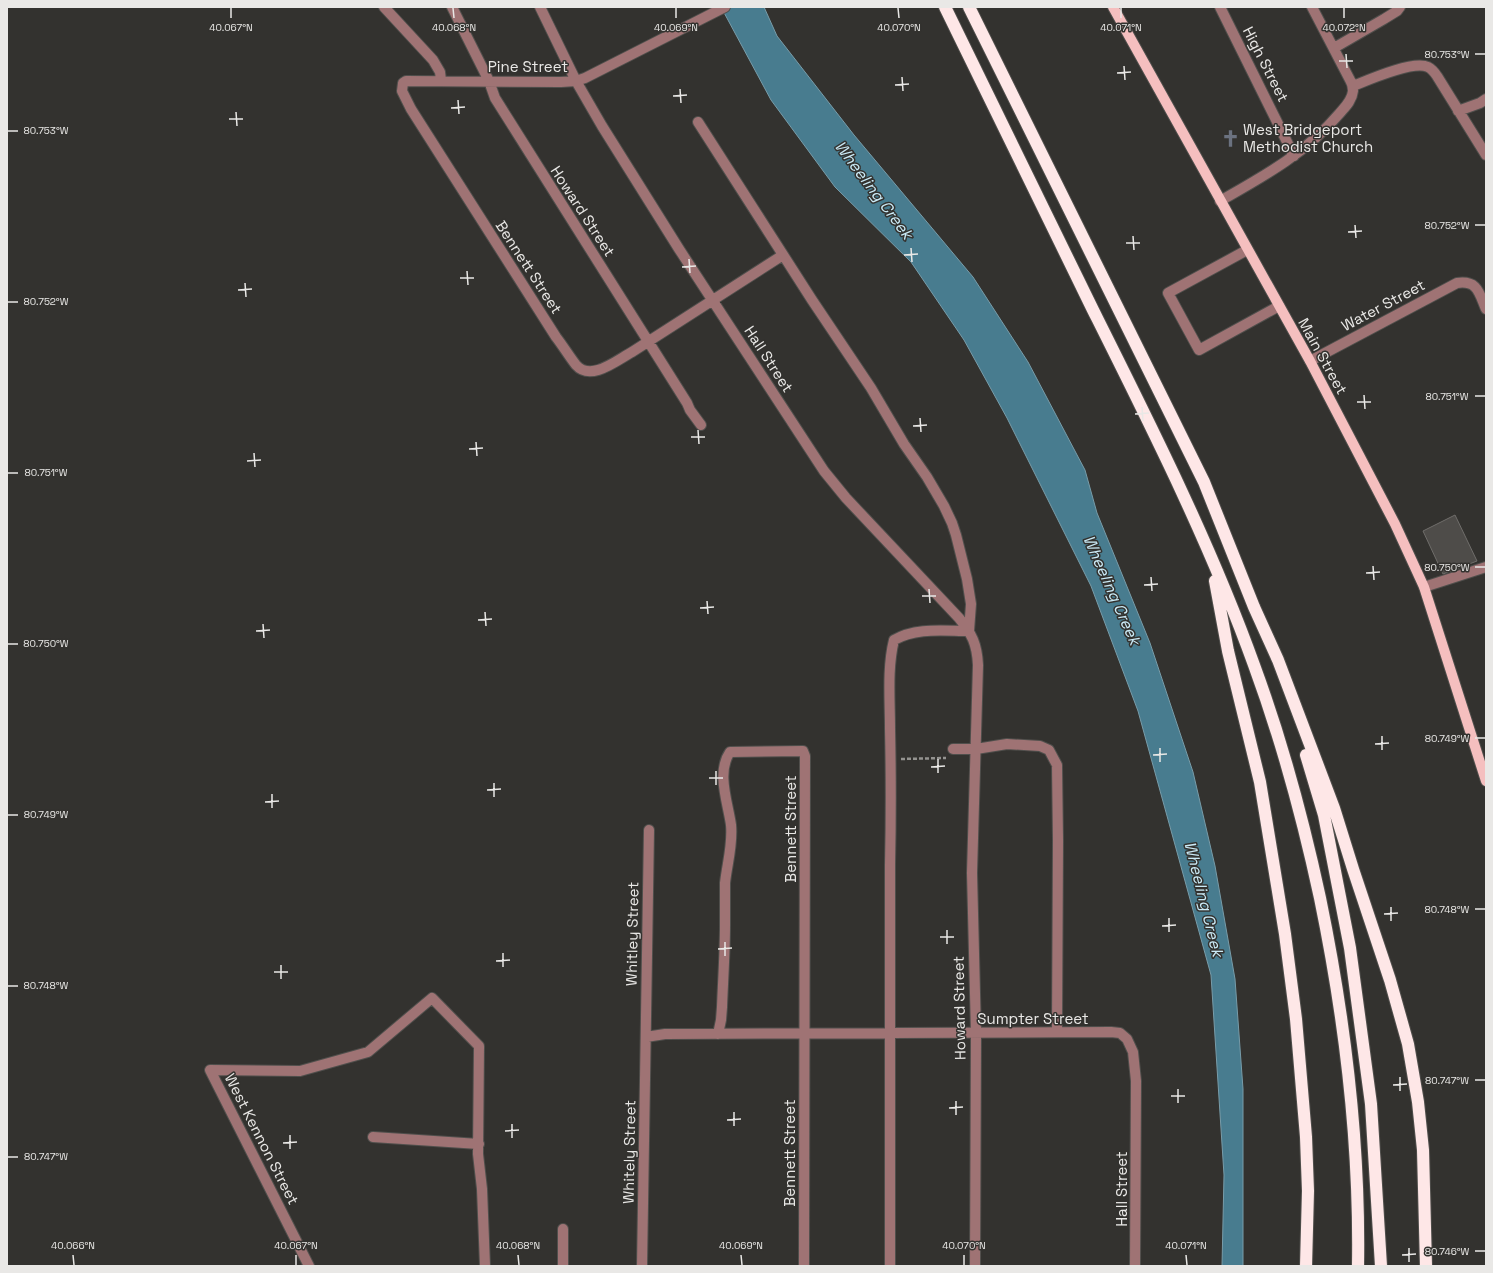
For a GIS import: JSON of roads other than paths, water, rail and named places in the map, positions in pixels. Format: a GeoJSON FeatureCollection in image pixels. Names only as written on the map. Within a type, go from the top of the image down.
{"type":"FeatureCollection","features":[{"type":"Feature","properties":{"kind":"highway"},"geometry":{"type":"LineString","coordinates":[[945,7],[1134,392],[1211,556],[1255,666],[1298,807],[1327,934],[1337,991],[1352,1111],[1359,1229],[1358,1266]]}},
{"type":"Feature","properties":{"kind":"highway"},"geometry":{"type":"LineString","coordinates":[[969,7],[1204,482],[1254,607],[1278,660],[1334,808],[1400,1013],[1413,1072],[1423,1150],[1426,1266]]}},
{"type":"Feature","properties":{"kind":"highway"},"geometry":{"type":"LineString","coordinates":[[1211,556],[1228,651],[1260,782],[1285,934],[1296,1019],[1306,1137],[1308,1191],[1306,1266]]}},
{"type":"Feature","properties":{"kind":"highway"},"geometry":{"type":"LineString","coordinates":[[1278,660],[1324,815],[1350,948],[1371,1104],[1381,1266]]}},
{"type":"Feature","properties":{"kind":"main road","name":"Main Street"},"geometry":{"type":"LineString","coordinates":[[1113,7],[1310,362],[1395,524],[1424,587],[1486,781]]}},
{"type":"Feature","properties":{"kind":"street"},"geometry":{"type":"LineString","coordinates":[[384,7],[433,60],[440,72],[441,80]]}},
{"type":"Feature","properties":{"kind":"street","name":"Howard Street"},"geometry":{"type":"LineString","coordinates":[[452,7],[489,81],[499,105],[649,340],[690,410],[701,425]]}},
{"type":"Feature","properties":{"kind":"street","name":"Hall Street"},"geometry":{"type":"LineString","coordinates":[[540,7],[576,81],[602,126],[679,249],[824,471],[846,498],[969,631]]}},
{"type":"Feature","properties":{"kind":"street","name":"Pine Street"},"geometry":{"type":"LineString","coordinates":[[430,140],[404,97],[402,87],[403,83],[406,81],[576,81],[585,78],[725,7]]}},
{"type":"Feature","properties":{"kind":"street","name":"High Street"},"geometry":{"type":"LineString","coordinates":[[1220,7],[1294,156]]}},
{"type":"Feature","properties":{"kind":"street"},"geometry":{"type":"LineString","coordinates":[[1220,201],[1263,177],[1302,150],[1333,122],[1350,101],[1353,92],[1352,86],[1344,66],[1312,7]]}},
{"type":"Feature","properties":{"kind":"street"},"geometry":{"type":"LineString","coordinates":[[1334,48],[1397,11],[1400,7]]}},
{"type":"Feature","properties":{"kind":"street"},"geometry":{"type":"LineString","coordinates":[[1352,86],[1402,68],[1424,66],[1429,68],[1437,76],[1486,155]]}},
{"type":"Feature","properties":{"kind":"street"},"geometry":{"type":"LineString","coordinates":[[1458,111],[1480,103],[1486,99]]}},
{"type":"Feature","properties":{"kind":"street"},"geometry":{"type":"LineString","coordinates":[[698,122],[783,255],[871,388],[947,512],[956,535],[967,579],[971,604],[969,631],[912,633],[894,640],[891,651],[890,1266]]}},
{"type":"Feature","properties":{"kind":"street","name":"Bennett Street"},"geometry":{"type":"LineString","coordinates":[[430,140],[556,337],[577,366],[583,370],[598,370],[623,357],[783,255]]}},
{"type":"Feature","properties":{"kind":"street"},"geometry":{"type":"LineString","coordinates":[[1247,250],[1168,293],[1198,350],[1279,306]]}},
{"type":"Feature","properties":{"kind":"street","name":"Water Street"},"geometry":{"type":"LineString","coordinates":[[1310,362],[1457,283],[1464,282],[1473,284],[1479,291],[1486,309]]}},
{"type":"Feature","properties":{"kind":"street"},"geometry":{"type":"LineString","coordinates":[[1424,587],[1486,567]]}},
{"type":"Feature","properties":{"kind":"street","name":"Howard Street"},"geometry":{"type":"LineString","coordinates":[[969,631],[977,654],[972,874],[976,1033],[975,1266]]}},
{"type":"Feature","properties":{"kind":"street"},"geometry":{"type":"LineString","coordinates":[[952,753],[1008,744],[1040,746],[1049,750],[1057,765],[1057,1032]]}},
{"type":"Feature","properties":{"kind":"street","name":"Bennett Street"},"geometry":{"type":"LineString","coordinates":[[718,1034],[722,1007],[726,880],[731,846],[731,827],[723,771],[726,759],[730,752],[803,752],[805,756],[804,1266]]}},
{"type":"Feature","properties":{"kind":"street","name":"Whitley Street"},"geometry":{"type":"LineString","coordinates":[[646,1037],[649,830]]}},
{"type":"Feature","properties":{"kind":"street","name":"West Kennon Street"},"geometry":{"type":"LineString","coordinates":[[309,1266],[210,1070],[300,1071],[368,1052],[432,998],[480,1046],[479,1144]]}},
{"type":"Feature","properties":{"kind":"street","name":"Sumpter Street"},"geometry":{"type":"LineString","coordinates":[[646,1037],[665,1034],[1111,1032],[1120,1034],[1127,1039],[1133,1052],[1136,1081],[1136,1112]]}},
{"type":"Feature","properties":{"kind":"street","name":"Whitely Street"},"geometry":{"type":"LineString","coordinates":[[642,1266],[646,1037]]}},
{"type":"Feature","properties":{"kind":"street","name":"Hall Street"},"geometry":{"type":"LineString","coordinates":[[1135,1266],[1136,1112]]}},
{"type":"Feature","properties":{"kind":"street"},"geometry":{"type":"LineString","coordinates":[[372,1137],[479,1144],[478,1154],[482,1189],[485,1266]]}},
{"type":"Feature","properties":{"kind":"street"},"geometry":{"type":"LineString","coordinates":[[563,1229],[563,1266]]}},
{"type":"Feature","properties":{"kind":"water","name":"Wheeling Creek"},"geometry":{"type":"Polygon","coordinates":[[[721,7],[764,7],[777,36],[854,135],[973,277],[1028,362],[1085,470],[1097,513],[1150,643],[1193,772],[1215,866],[1235,979],[1243,1089],[1243,1266],[1222,1266],[1224,1175],[1211,975],[1138,711],[1091,586],[1007,418],[964,340],[911,262],[835,187],[771,100],[721,7]]]}},
{"type":"Feature","properties":{"kind":"place","name":"West Bridgeport Methodist Church"},"geometry":{"type":"Point","coordinates":[1230,138]}}]}
